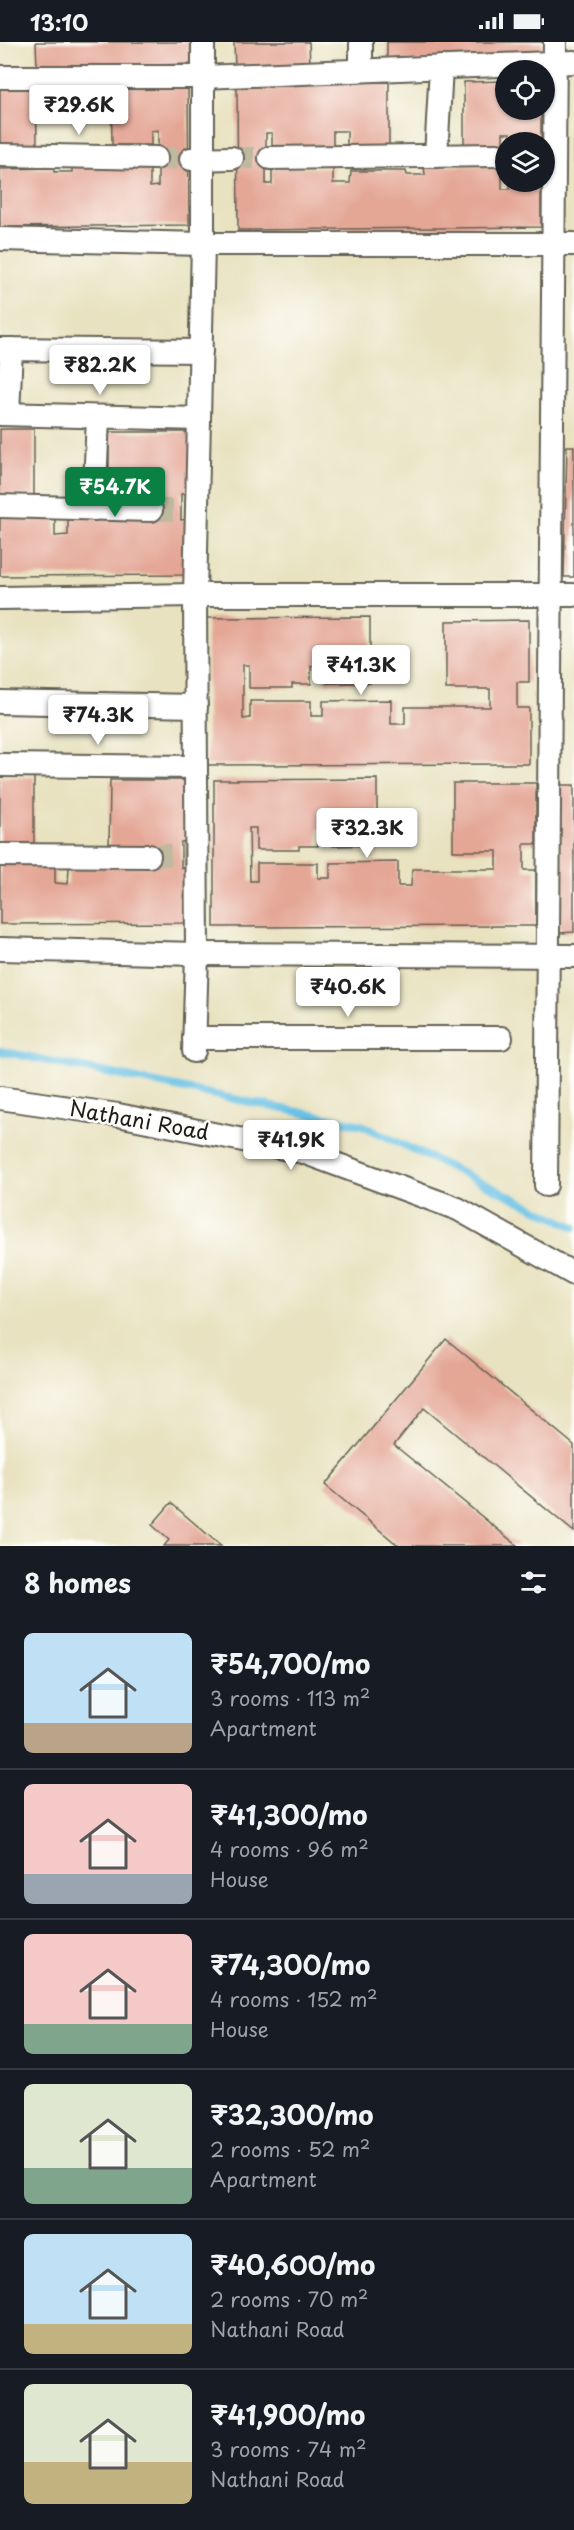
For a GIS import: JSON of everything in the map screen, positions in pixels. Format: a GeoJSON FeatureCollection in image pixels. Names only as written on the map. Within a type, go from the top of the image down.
{"type":"FeatureCollection","features":[{"type":"Feature","properties":{"kind":"street"},"geometry":{"type":"LineString","coordinates":[[203,42],[203,77],[197,158],[203,244],[200,419],[192,509],[196,767],[191,853],[197,954],[194,1044],[501,1038]]}},
{"type":"Feature","properties":{"kind":"street"},"geometry":{"type":"LineString","coordinates":[[361,42],[361,70]]}},
{"type":"Feature","properties":{"kind":"street"},"geometry":{"type":"LineString","coordinates":[[0,77],[203,77],[441,67],[561,56],[557,154],[563,244],[549,595],[546,1185]]}},
{"type":"Feature","properties":{"kind":"street"},"geometry":{"type":"LineString","coordinates":[[436,156],[441,67]]}},
{"type":"Feature","properties":{"kind":"street"},"geometry":{"type":"LineString","coordinates":[[0,155],[156,158]]}},
{"type":"Feature","properties":{"kind":"street"},"geometry":{"type":"LineString","coordinates":[[270,158],[495,155]]}},
{"type":"Feature","properties":{"kind":"street"},"geometry":{"type":"LineString","coordinates":[[197,158],[232,158]]}},
{"type":"Feature","properties":{"kind":"street"},"geometry":{"type":"LineString","coordinates":[[0,238],[203,244],[563,244]]}},
{"type":"Feature","properties":{"kind":"street"},"geometry":{"type":"LineString","coordinates":[[200,419],[4,414],[5,349],[201,351]]}},
{"type":"Feature","properties":{"kind":"street"},"geometry":{"type":"LineString","coordinates":[[94,509],[98,417]]}},
{"type":"Feature","properties":{"kind":"street"},"geometry":{"type":"LineString","coordinates":[[0,506],[151,510]]}},
{"type":"Feature","properties":{"kind":"street"},"geometry":{"type":"LineString","coordinates":[[0,598],[195,595],[574,595]]}},
{"type":"Feature","properties":{"kind":"street"},"geometry":{"type":"LineString","coordinates":[[0,702],[196,706]]}},
{"type":"Feature","properties":{"kind":"street"},"geometry":{"type":"LineString","coordinates":[[0,765],[196,767]]}},
{"type":"Feature","properties":{"kind":"street"},"geometry":{"type":"LineString","coordinates":[[0,855],[149,856]]}},
{"type":"Feature","properties":{"kind":"street"},"geometry":{"type":"LineString","coordinates":[[0,949],[197,954],[574,956]]}},
{"type":"Feature","properties":{"kind":"street","name":"Nathani Road"},"geometry":{"type":"LineString","coordinates":[[0,1098],[118,1115],[303,1152],[458,1209],[574,1274]]}},
{"type":"Feature","properties":{"kind":"building"},"geometry":{"type":"Polygon","coordinates":[[[36,42],[192,42],[193,64],[37,68],[36,42]]]}},
{"type":"Feature","properties":{"kind":"building"},"geometry":{"type":"Polygon","coordinates":[[[234,42],[309,42],[310,65],[235,67],[234,42]]]}},
{"type":"Feature","properties":{"kind":"building"},"geometry":{"type":"Polygon","coordinates":[[[387,42],[543,42],[543,58],[387,63],[387,42]]]}},
{"type":"Feature","properties":{"kind":"building"},"geometry":{"type":"Polygon","coordinates":[[[188,78],[189,225],[0,227],[0,169],[54,168],[54,172],[72,172],[72,163],[150,162],[150,187],[158,186],[158,130],[151,131],[151,145],[112,145],[111,79],[188,78]]]}},
{"type":"Feature","properties":{"kind":"building"},"geometry":{"type":"Polygon","coordinates":[[[0,80],[36,80],[37,146],[0,146],[0,80]]]}},
{"type":"Feature","properties":{"kind":"building"},"geometry":{"type":"Polygon","coordinates":[[[495,81],[495,120],[541,120],[541,132],[495,132],[495,147],[464,147],[464,82],[495,81]]]}},
{"type":"Feature","properties":{"kind":"building"},"geometry":{"type":"Polygon","coordinates":[[[389,82],[389,149],[347,149],[347,131],[333,131],[333,146],[272,154],[272,133],[266,133],[266,184],[272,184],[272,168],[333,167],[333,183],[350,183],[351,171],[406,171],[407,175],[425,175],[424,166],[495,165],[495,192],[541,192],[541,227],[238,230],[237,84],[389,82]]]}},
{"type":"Feature","properties":{"kind":"building"},"geometry":{"type":"Polygon","coordinates":[[[0,429],[34,429],[34,495],[0,495],[0,429]]]}},
{"type":"Feature","properties":{"kind":"building"},"geometry":{"type":"Polygon","coordinates":[[[109,432],[193,432],[193,493],[181,494],[181,520],[193,519],[193,575],[0,576],[0,512],[55,512],[55,536],[68,535],[68,519],[109,501],[109,432]]]}},
{"type":"Feature","properties":{"kind":"building"},"geometry":{"type":"Polygon","coordinates":[[[567,446],[574,446],[574,577],[564,577],[567,446]]]}},
{"type":"Feature","properties":{"kind":"building"},"geometry":{"type":"Polygon","coordinates":[[[370,617],[370,683],[326,683],[326,666],[311,666],[311,684],[292,684],[292,688],[249,688],[249,665],[243,665],[243,719],[250,718],[250,701],[311,701],[311,716],[323,716],[323,701],[391,700],[391,724],[405,724],[405,707],[490,707],[490,689],[446,689],[446,621],[529,620],[529,682],[517,682],[517,708],[529,708],[529,764],[207,765],[207,618],[370,617]]]}},
{"type":"Feature","properties":{"kind":"building"},"geometry":{"type":"Polygon","coordinates":[[[0,777],[34,777],[34,843],[0,843],[0,777]]]}},
{"type":"Feature","properties":{"kind":"building"},"geometry":{"type":"Polygon","coordinates":[[[377,779],[377,845],[333,846],[333,829],[318,828],[318,846],[299,846],[299,850],[256,850],[256,828],[249,828],[250,881],[257,881],[257,863],[318,863],[318,878],[330,878],[330,863],[398,862],[398,886],[411,886],[412,869],[497,869],[497,851],[453,851],[453,783],[536,783],[536,844],[524,844],[524,870],[536,870],[536,926],[214,927],[214,780],[377,779]]]}},
{"type":"Feature","properties":{"kind":"building"},"geometry":{"type":"Polygon","coordinates":[[[110,780],[193,780],[193,841],[181,842],[181,868],[193,867],[193,923],[0,924],[0,860],[55,860],[55,883],[68,884],[69,867],[154,866],[154,849],[109,849],[110,780]]]}},
{"type":"Feature","properties":{"kind":"building"},"geometry":{"type":"Polygon","coordinates":[[[560,785],[574,785],[574,932],[560,933],[560,785]]]}},
{"type":"Feature","properties":{"kind":"building"},"geometry":{"type":"Polygon","coordinates":[[[446,1339],[574,1445],[574,1532],[424,1408],[394,1445],[518,1546],[399,1546],[325,1485],[446,1339]]]}},
{"type":"Feature","properties":{"kind":"building"},"geometry":{"type":"Polygon","coordinates":[[[171,1503],[221,1546],[164,1546],[169,1540],[152,1525],[171,1503]]]}},
{"type":"Feature","properties":{"kind":"waterway"},"geometry":{"type":"LineString","coordinates":[[0,1051],[362,1125],[574,1227]]}},
{"type":"Feature","properties":{"kind":"tunnel"},"geometry":{"type":"LineString","coordinates":[[156,158],[191,159]]}},
{"type":"Feature","properties":{"kind":"tunnel"},"geometry":{"type":"LineString","coordinates":[[232,158],[270,158]]}},
{"type":"Feature","properties":{"kind":"tunnel"},"geometry":{"type":"LineString","coordinates":[[151,510],[186,510]]}},
{"type":"Feature","properties":{"kind":"tunnel"},"geometry":{"type":"LineString","coordinates":[[149,856],[184,854]]}}]}
